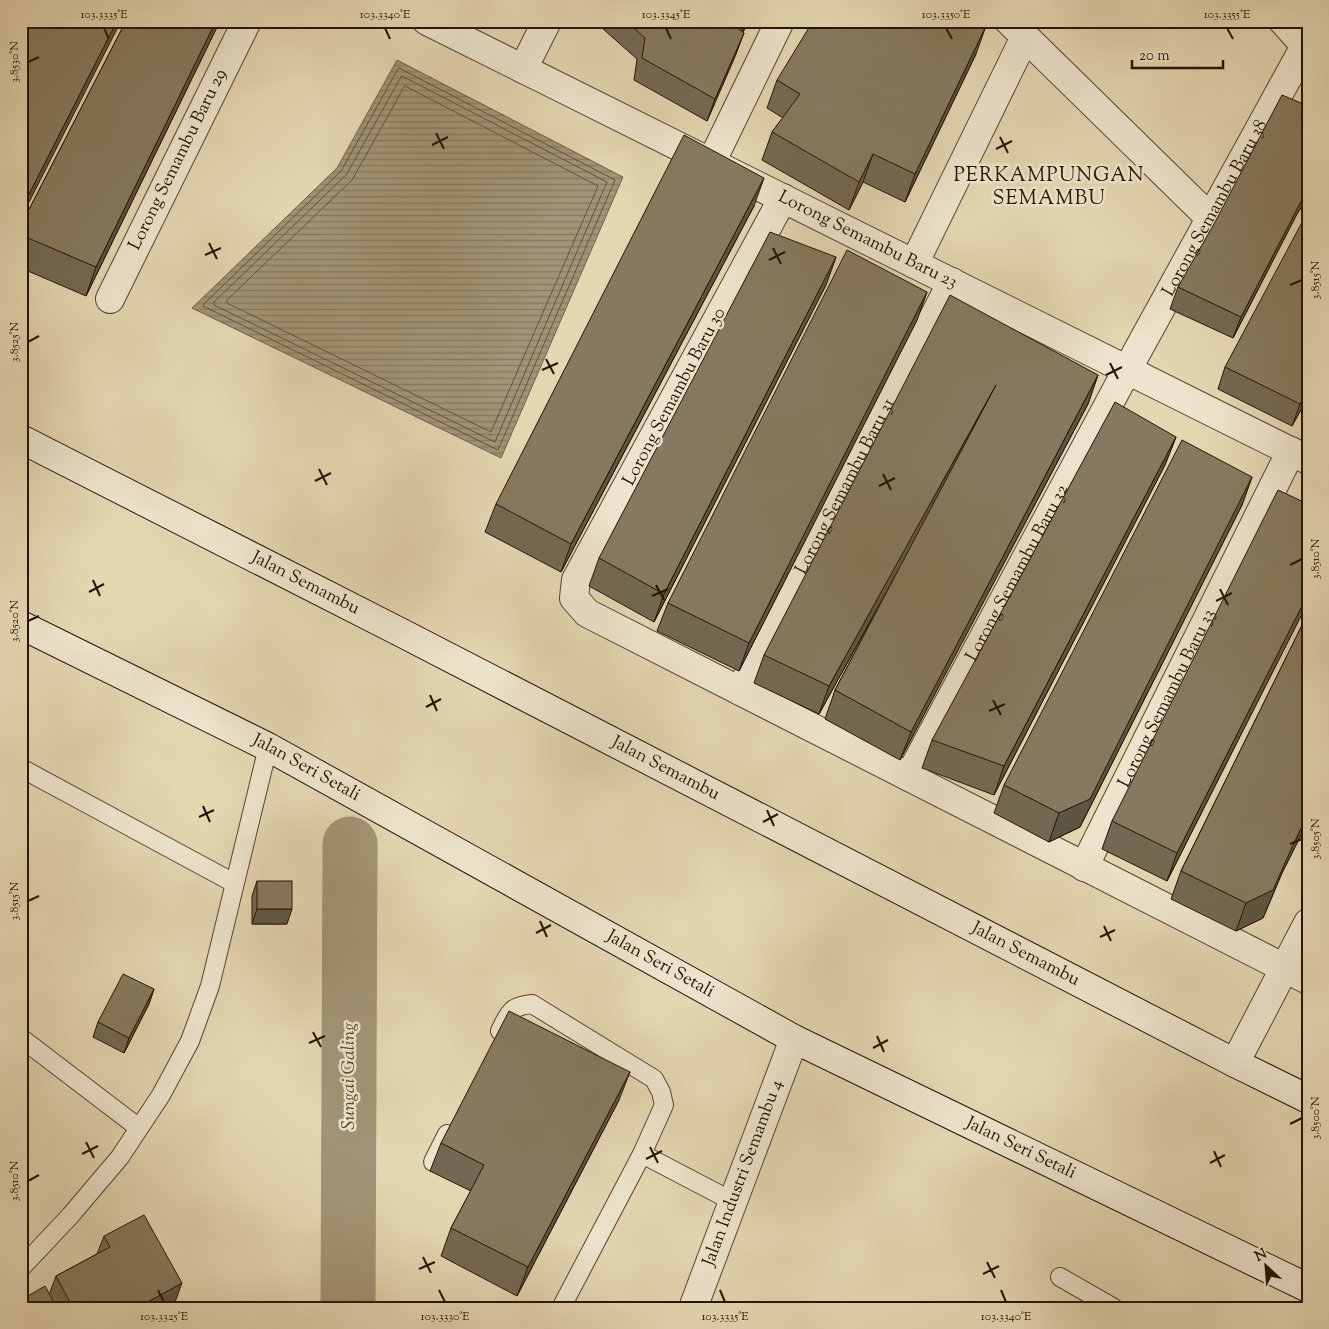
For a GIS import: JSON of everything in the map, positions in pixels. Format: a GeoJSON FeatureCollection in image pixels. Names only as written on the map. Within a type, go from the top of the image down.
{"type":"FeatureCollection","features":[{"type":"Feature","properties":{"kind":"street","name":"Lorong Semambu Baru 29"},"geometry":{"type":"LineString","coordinates":[[110,299],[247,21]]}},
{"type":"Feature","properties":{"kind":"street","name":"Lorong Semambu Baru 23"},"geometry":{"type":"LineString","coordinates":[[427,21],[1303,456]]}},
{"type":"Feature","properties":{"kind":"street"},"geometry":{"type":"LineString","coordinates":[[523,69],[547,21]]}},
{"type":"Feature","properties":{"kind":"street"},"geometry":{"type":"LineString","coordinates":[[711,163],[780,21]]}},
{"type":"Feature","properties":{"kind":"street"},"geometry":{"type":"LineString","coordinates":[[1283,21],[1307,47]]}},
{"type":"Feature","properties":{"kind":"street"},"geometry":{"type":"LineString","coordinates":[[914,264],[1017,29],[1210,218]]}},
{"type":"Feature","properties":{"kind":"street","name":"Lorong Semambu Baru 38"},"geometry":{"type":"LineString","coordinates":[[1127,370],[1307,47]]}},
{"type":"Feature","properties":{"kind":"street","name":"Lorong Semambu Baru 30"},"geometry":{"type":"LineString","coordinates":[[740,691],[586,613],[574,598],[576,580],[783,198]]}},
{"type":"Feature","properties":{"kind":"street","name":"Lorong Semambu Baru 31"},"geometry":{"type":"LineString","coordinates":[[740,691],[952,282]]}},
{"type":"Feature","properties":{"kind":"street","name":"Lorong Semambu Baru 32"},"geometry":{"type":"LineString","coordinates":[[909,777],[1127,370]]}},
{"type":"Feature","properties":{"kind":"street","name":"Jalan Semambu"},"geometry":{"type":"LineString","coordinates":[[21,439],[1308,1099]]}},
{"type":"Feature","properties":{"kind":"street","name":"Lorong Semambu Baru 33"},"geometry":{"type":"LineString","coordinates":[[1084,867],[1303,456]]}},
{"type":"Feature","properties":{"kind":"street","name":"Jalan Seri Setali"},"geometry":{"type":"LineString","coordinates":[[21,625],[268,747],[794,1039],[1308,1288]]}},
{"type":"Feature","properties":{"kind":"street"},"geometry":{"type":"LineString","coordinates":[[740,691],[1296,975]]}},
{"type":"Feature","properties":{"kind":"street"},"geometry":{"type":"LineString","coordinates":[[1235,1063],[1296,975],[1308,923]]}},
{"type":"Feature","properties":{"kind":"street","name":"Jalan Industri Semambu 4"},"geometry":{"type":"LineString","coordinates":[[693,1308],[794,1039]]}},
{"type":"Feature","properties":{"kind":"lane"},"geometry":{"type":"LineString","coordinates":[[21,1268],[70,1216],[120,1157],[161,1095],[190,1041],[210,986],[268,747]]}},
{"type":"Feature","properties":{"kind":"lane"},"geometry":{"type":"LineString","coordinates":[[21,768],[234,883]]}},
{"type":"Feature","properties":{"kind":"lane"},"geometry":{"type":"LineString","coordinates":[[491,1049],[509,1014],[519,1005],[532,1004],[654,1079],[661,1092],[664,1105],[642,1154],[561,1308]]}},
{"type":"Feature","properties":{"kind":"lane"},"geometry":{"type":"LineString","coordinates":[[21,1038],[139,1128]]}},
{"type":"Feature","properties":{"kind":"lane"},"geometry":{"type":"LineString","coordinates":[[433,1162],[455,1118]]}},
{"type":"Feature","properties":{"kind":"lane"},"geometry":{"type":"LineString","coordinates":[[642,1154],[732,1201]]}},
{"type":"Feature","properties":{"kind":"lane"},"geometry":{"type":"LineString","coordinates":[[1060,1278],[1114,1308]]}},
{"type":"Feature","properties":{"kind":"water"},"geometry":{"type":"Polygon","coordinates":[[[397,60],[623,177],[501,458],[192,308],[337,168],[397,60]]]}},
{"type":"Feature","properties":{"kind":"building"},"geometry":{"type":"Polygon","coordinates":[[[29,21],[117,21],[21,210],[21,37],[29,21]]]}},
{"type":"Feature","properties":{"kind":"building"},"geometry":{"type":"Polygon","coordinates":[[[126,21],[216,21],[96,267],[21,235],[21,225],[126,21]]]}},
{"type":"Feature","properties":{"kind":"building"},"geometry":{"type":"Polygon","coordinates":[[[626,21],[728,21],[744,33],[715,99],[642,58],[645,38],[626,21]]]}},
{"type":"Feature","properties":{"kind":"building"},"geometry":{"type":"Polygon","coordinates":[[[813,21],[979,21],[986,26],[915,174],[873,154],[859,182],[772,132],[800,94],[777,80],[813,21]]]}},
{"type":"Feature","properties":{"kind":"building"},"geometry":{"type":"Polygon","coordinates":[[[1282,95],[1308,106],[1308,188],[1241,317],[1178,287],[1215,222],[1282,95]]]}},
{"type":"Feature","properties":{"kind":"building"},"geometry":{"type":"Polygon","coordinates":[[[684,135],[764,178],[571,544],[496,504],[684,135]]]}},
{"type":"Feature","properties":{"kind":"building"},"geometry":{"type":"Polygon","coordinates":[[[1308,211],[1308,390],[1300,404],[1225,367],[1308,211]]]}},
{"type":"Feature","properties":{"kind":"building"},"geometry":{"type":"Polygon","coordinates":[[[770,232],[836,257],[664,594],[599,558],[770,232]]]}},
{"type":"Feature","properties":{"kind":"building"},"geometry":{"type":"Polygon","coordinates":[[[847,250],[927,292],[749,643],[668,603],[847,250]]]}},
{"type":"Feature","properties":{"kind":"building"},"geometry":{"type":"Polygon","coordinates":[[[950,295],[1098,375],[911,732],[835,690],[996,385],[829,686],[764,655],[950,295]]]}},
{"type":"Feature","properties":{"kind":"building"},"geometry":{"type":"Polygon","coordinates":[[[1115,402],[1176,437],[1004,766],[932,740],[1115,402]]]}},
{"type":"Feature","properties":{"kind":"building"},"geometry":{"type":"Polygon","coordinates":[[[1182,440],[1252,477],[1090,799],[1059,813],[1004,785],[1182,440]]]}},
{"type":"Feature","properties":{"kind":"building"},"geometry":{"type":"Polygon","coordinates":[[[1278,490],[1308,504],[1308,594],[1177,853],[1112,821],[1278,490]]]}},
{"type":"Feature","properties":{"kind":"building"},"geometry":{"type":"Polygon","coordinates":[[[1308,613],[1308,814],[1273,890],[1246,903],[1181,871],[1308,613]]]}},
{"type":"Feature","properties":{"kind":"building"},"geometry":{"type":"Polygon","coordinates":[[[257,881],[292,881],[292,909],[257,909],[257,881]]]}},
{"type":"Feature","properties":{"kind":"building"},"geometry":{"type":"Polygon","coordinates":[[[123,974],[154,989],[129,1038],[98,1022],[123,974]]]}},
{"type":"Feature","properties":{"kind":"building"},"geometry":{"type":"Polygon","coordinates":[[[509,1011],[630,1072],[528,1267],[451,1228],[484,1165],[441,1143],[509,1011]]]}},
{"type":"Feature","properties":{"kind":"building"},"geometry":{"type":"Polygon","coordinates":[[[144,1215],[182,1283],[137,1308],[73,1308],[56,1276],[110,1247],[104,1236],[144,1215]]]}},
{"type":"Feature","properties":{"kind":"building"},"geometry":{"type":"Polygon","coordinates":[[[45,1286],[57,1308],[21,1308],[21,1300],[45,1286]]]}},
{"type":"Feature","properties":{"kind":"building"},"geometry":{"type":"Polygon","coordinates":[[[195,1301],[201,1308],[185,1308],[195,1301]]]}},
{"type":"Feature","properties":{"kind":"waterway","name":"Sungai Galing"},"geometry":{"type":"LineString","coordinates":[[348,1308],[350,844]]}},
{"type":"Feature","properties":{"kind":"district","name":"PERKAMPUNGAN SEMAMBU"},"geometry":{"type":"Point","coordinates":[1049,188]}}]}
